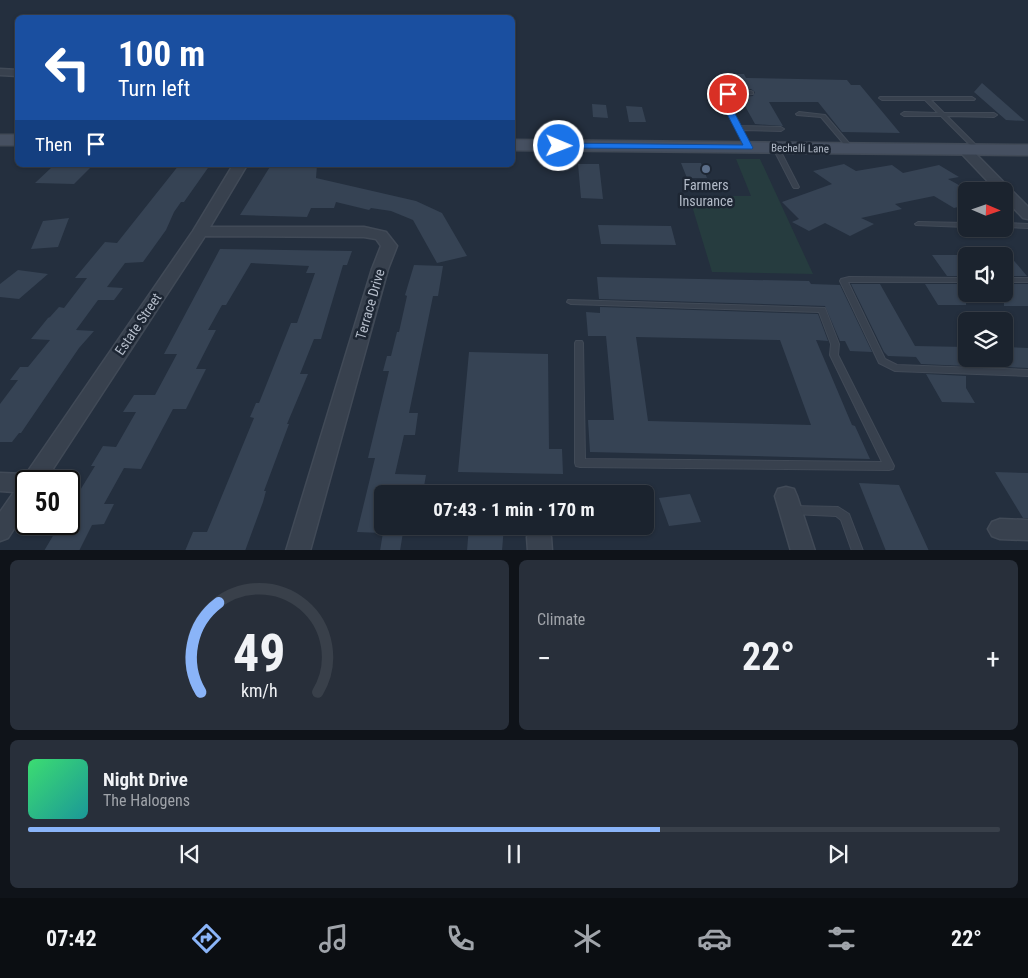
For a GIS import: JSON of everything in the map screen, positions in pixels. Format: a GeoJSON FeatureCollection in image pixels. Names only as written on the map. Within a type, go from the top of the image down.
{"type":"FeatureCollection","features":[{"type":"Feature","properties":{"kind":"main road"},"geometry":{"type":"LineString","coordinates":[[0,140],[15,140]]}},
{"type":"Feature","properties":{"kind":"main road","name":"Bechelli Lane"},"geometry":{"type":"LineString","coordinates":[[515,145],[1028,150]]}},
{"type":"Feature","properties":{"kind":"street"},"geometry":{"type":"LineString","coordinates":[[0,72],[15,73]]}},
{"type":"Feature","properties":{"kind":"street"},"geometry":{"type":"LineString","coordinates":[[972,150],[1028,216]]}},
{"type":"Feature","properties":{"kind":"street","name":"Estate Street"},"geometry":{"type":"LineString","coordinates":[[40,470],[200,231],[239,167]]}},
{"type":"Feature","properties":{"kind":"street","name":"Terrace Drive"},"geometry":{"type":"LineString","coordinates":[[200,231],[364,232],[381,235],[389,246],[380,269],[298,550]]}},
{"type":"Feature","properties":{"kind":"street"},"geometry":{"type":"LineString","coordinates":[[0,482],[15,483]]}},
{"type":"Feature","properties":{"kind":"street"},"geometry":{"type":"LineString","coordinates":[[788,503],[803,550]]}},
{"type":"Feature","properties":{"kind":"street"},"geometry":{"type":"LineString","coordinates":[[0,532],[15,509]]}},
{"type":"Feature","properties":{"kind":"street"},"geometry":{"type":"LineString","coordinates":[[1000,529],[1028,530]]}},
{"type":"Feature","properties":{"kind":"lane"},"geometry":{"type":"LineString","coordinates":[[748,148],[727,106],[726,96],[728,94],[751,93]]}},
{"type":"Feature","properties":{"kind":"lane"},"geometry":{"type":"LineString","coordinates":[[882,98],[972,99]]}},
{"type":"Feature","properties":{"kind":"lane"},"geometry":{"type":"LineString","coordinates":[[927,98],[972,150]]}},
{"type":"Feature","properties":{"kind":"lane"},"geometry":{"type":"LineString","coordinates":[[799,114],[823,116],[851,149]]}},
{"type":"Feature","properties":{"kind":"lane"},"geometry":{"type":"LineString","coordinates":[[904,114],[994,115]]}},
{"type":"Feature","properties":{"kind":"lane"},"geometry":{"type":"LineString","coordinates":[[738,128],[780,129]]}},
{"type":"Feature","properties":{"kind":"lane"},"geometry":{"type":"LineString","coordinates":[[776,148],[796,187]]}},
{"type":"Feature","properties":{"kind":"lane"},"geometry":{"type":"LineString","coordinates":[[918,224],[958,225]]}},
{"type":"Feature","properties":{"kind":"lane"},"geometry":{"type":"LineString","coordinates":[[1013,225],[1028,226]]}},
{"type":"Feature","properties":{"kind":"lane"},"geometry":{"type":"LineString","coordinates":[[958,280],[850,279],[844,281],[882,361],[895,368],[1028,372]]}},
{"type":"Feature","properties":{"kind":"lane"},"geometry":{"type":"LineString","coordinates":[[1013,280],[1028,280]]}},
{"type":"Feature","properties":{"kind":"lane"},"geometry":{"type":"LineString","coordinates":[[571,302],[822,310],[835,344],[834,355],[889,466],[580,463],[579,343]]}},
{"type":"Feature","properties":{"kind":"lane"},"geometry":{"type":"LineString","coordinates":[[788,503],[838,512],[845,517],[858,550]]}},
{"type":"Feature","properties":{"kind":"green space"},"geometry":{"type":"Polygon","coordinates":[[[736,159],[760,159],[813,274],[712,272],[689,196],[751,196],[736,159]]]}},
{"type":"Feature","properties":{"kind":"building"},"geometry":{"type":"Polygon","coordinates":[[[730,74],[744,74],[746,78],[847,80],[851,85],[860,85],[900,133],[842,132],[818,102],[769,102],[783,126],[755,124],[740,97],[753,96],[755,92],[751,89],[737,90],[730,74]]]}},
{"type":"Feature","properties":{"kind":"building"},"geometry":{"type":"Polygon","coordinates":[[[982,83],[1025,121],[1006,120],[974,92],[982,83]]]}},
{"type":"Feature","properties":{"kind":"building"},"geometry":{"type":"Polygon","coordinates":[[[592,104],[606,105],[608,118],[593,117],[592,104]]]}},
{"type":"Feature","properties":{"kind":"building"},"geometry":{"type":"Polygon","coordinates":[[[626,106],[642,107],[646,122],[629,122],[626,106]]]}},
{"type":"Feature","properties":{"kind":"building"},"geometry":{"type":"Polygon","coordinates":[[[681,163],[701,163],[707,178],[687,178],[681,163]]]}},
{"type":"Feature","properties":{"kind":"building"},"geometry":{"type":"Polygon","coordinates":[[[578,164],[599,164],[603,199],[581,198],[578,164]]]}},
{"type":"Feature","properties":{"kind":"building"},"geometry":{"type":"Polygon","coordinates":[[[844,164],[856,171],[892,165],[903,173],[939,165],[959,177],[948,179],[958,185],[958,207],[954,208],[934,196],[895,204],[902,209],[861,218],[874,224],[850,236],[825,223],[809,231],[792,222],[799,219],[782,202],[832,184],[813,171],[844,164]]]}},
{"type":"Feature","properties":{"kind":"building"},"geometry":{"type":"Polygon","coordinates":[[[52,167],[90,168],[74,184],[35,183],[52,167]]]}},
{"type":"Feature","properties":{"kind":"building"},"geometry":{"type":"Polygon","coordinates":[[[177,167],[209,167],[184,202],[181,202],[174,212],[166,230],[143,262],[125,263],[107,287],[123,288],[114,300],[98,300],[76,330],[94,331],[79,348],[21,433],[12,442],[0,442],[0,404],[18,380],[10,380],[20,367],[28,367],[50,340],[31,339],[59,307],[64,308],[87,278],[75,278],[105,242],[117,243],[177,167]]]}},
{"type":"Feature","properties":{"kind":"building"},"geometry":{"type":"Polygon","coordinates":[[[270,167],[317,167],[316,178],[416,201],[442,213],[467,256],[437,263],[413,220],[391,211],[371,208],[369,210],[336,202],[334,208],[311,208],[307,217],[240,215],[270,167]]]}},
{"type":"Feature","properties":{"kind":"building"},"geometry":{"type":"Polygon","coordinates":[[[69,218],[58,247],[31,249],[43,221],[69,218]]]}},
{"type":"Feature","properties":{"kind":"building"},"geometry":{"type":"Polygon","coordinates":[[[598,225],[671,226],[676,245],[601,244],[598,225]]]}},
{"type":"Feature","properties":{"kind":"building"},"geometry":{"type":"Polygon","coordinates":[[[220,249],[352,251],[347,265],[343,265],[321,339],[314,339],[300,374],[308,374],[287,424],[289,424],[264,491],[266,491],[263,502],[245,550],[185,550],[193,532],[207,532],[254,418],[250,417],[256,403],[259,403],[291,323],[297,323],[315,273],[306,273],[309,266],[251,263],[226,305],[222,305],[208,330],[216,330],[196,369],[206,369],[186,409],[173,409],[141,469],[124,468],[104,504],[114,504],[104,524],[92,525],[80,550],[45,550],[53,535],[80,535],[80,490],[95,466],[91,466],[103,446],[116,447],[136,412],[123,412],[134,395],[155,395],[177,354],[164,354],[220,249]]]}},
{"type":"Feature","properties":{"kind":"building"},"geometry":{"type":"Polygon","coordinates":[[[932,255],[958,255],[958,276],[947,276],[932,255]]]}},
{"type":"Feature","properties":{"kind":"building"},"geometry":{"type":"Polygon","coordinates":[[[1013,260],[1027,276],[1013,276],[1013,260]]]}},
{"type":"Feature","properties":{"kind":"building"},"geometry":{"type":"Polygon","coordinates":[[[414,265],[443,266],[438,296],[433,296],[409,413],[418,413],[415,435],[404,435],[395,474],[426,475],[424,485],[374,485],[374,533],[357,532],[375,458],[368,458],[389,371],[383,371],[387,356],[391,356],[397,332],[399,332],[407,296],[405,295],[414,265]]]}},
{"type":"Feature","properties":{"kind":"building"},"geometry":{"type":"Polygon","coordinates":[[[18,270],[48,274],[19,299],[0,297],[0,284],[18,270]]]}},
{"type":"Feature","properties":{"kind":"building"},"geometry":{"type":"Polygon","coordinates":[[[597,277],[809,281],[811,284],[840,285],[872,352],[850,351],[845,341],[840,341],[825,306],[599,299],[597,277]]]}},
{"type":"Feature","properties":{"kind":"building"},"geometry":{"type":"Polygon","coordinates":[[[851,284],[880,284],[915,346],[958,347],[958,366],[921,364],[916,357],[888,356],[884,352],[851,284]]]}},
{"type":"Feature","properties":{"kind":"building"},"geometry":{"type":"Polygon","coordinates":[[[925,284],[958,284],[958,302],[966,302],[966,305],[938,305],[925,284]]]}},
{"type":"Feature","properties":{"kind":"building"},"geometry":{"type":"Polygon","coordinates":[[[1013,284],[1028,284],[1028,306],[1004,306],[1004,302],[1013,302],[1013,284]]]}},
{"type":"Feature","properties":{"kind":"building"},"geometry":{"type":"Polygon","coordinates":[[[600,307],[818,314],[828,341],[816,340],[852,425],[855,426],[870,459],[590,452],[588,420],[614,420],[606,336],[588,336],[586,312],[600,313],[600,307]],[[636,337],[648,421],[811,425],[780,340],[636,337]]]}},
{"type":"Feature","properties":{"kind":"building"},"geometry":{"type":"Polygon","coordinates":[[[1013,347],[1028,348],[1028,368],[1004,367],[1013,367],[1013,347]]]}},
{"type":"Feature","properties":{"kind":"building"},"geometry":{"type":"Polygon","coordinates":[[[469,352],[548,354],[549,449],[562,449],[563,474],[458,472],[469,352]]]}},
{"type":"Feature","properties":{"kind":"building"},"geometry":{"type":"Polygon","coordinates":[[[926,374],[966,376],[966,388],[975,403],[942,402],[926,374]]]}},
{"type":"Feature","properties":{"kind":"building"},"geometry":{"type":"Polygon","coordinates":[[[995,472],[1028,473],[1028,518],[1023,518],[995,472]]]}},
{"type":"Feature","properties":{"kind":"building"},"geometry":{"type":"Polygon","coordinates":[[[859,483],[899,485],[929,550],[886,550],[859,483]]]}},
{"type":"Feature","properties":{"kind":"building"},"geometry":{"type":"Polygon","coordinates":[[[690,494],[701,522],[669,526],[659,498],[690,494]]]}},
{"type":"Feature","properties":{"kind":"building"},"geometry":{"type":"Polygon","coordinates":[[[383,535],[403,535],[400,550],[380,550],[383,535]]]}},
{"type":"Feature","properties":{"kind":"building"},"geometry":{"type":"Polygon","coordinates":[[[468,535],[503,535],[502,550],[467,550],[468,535]]]}},
{"type":"Feature","properties":{"kind":"place","name":"Farmers Insurance"},"geometry":{"type":"Point","coordinates":[706,169]}},
{"type":"Feature","properties":{"kind":"route"},"geometry":{"type":"LineString","coordinates":[[559,146],[748,148],[727,106],[726,96],[728,94]]}}]}
